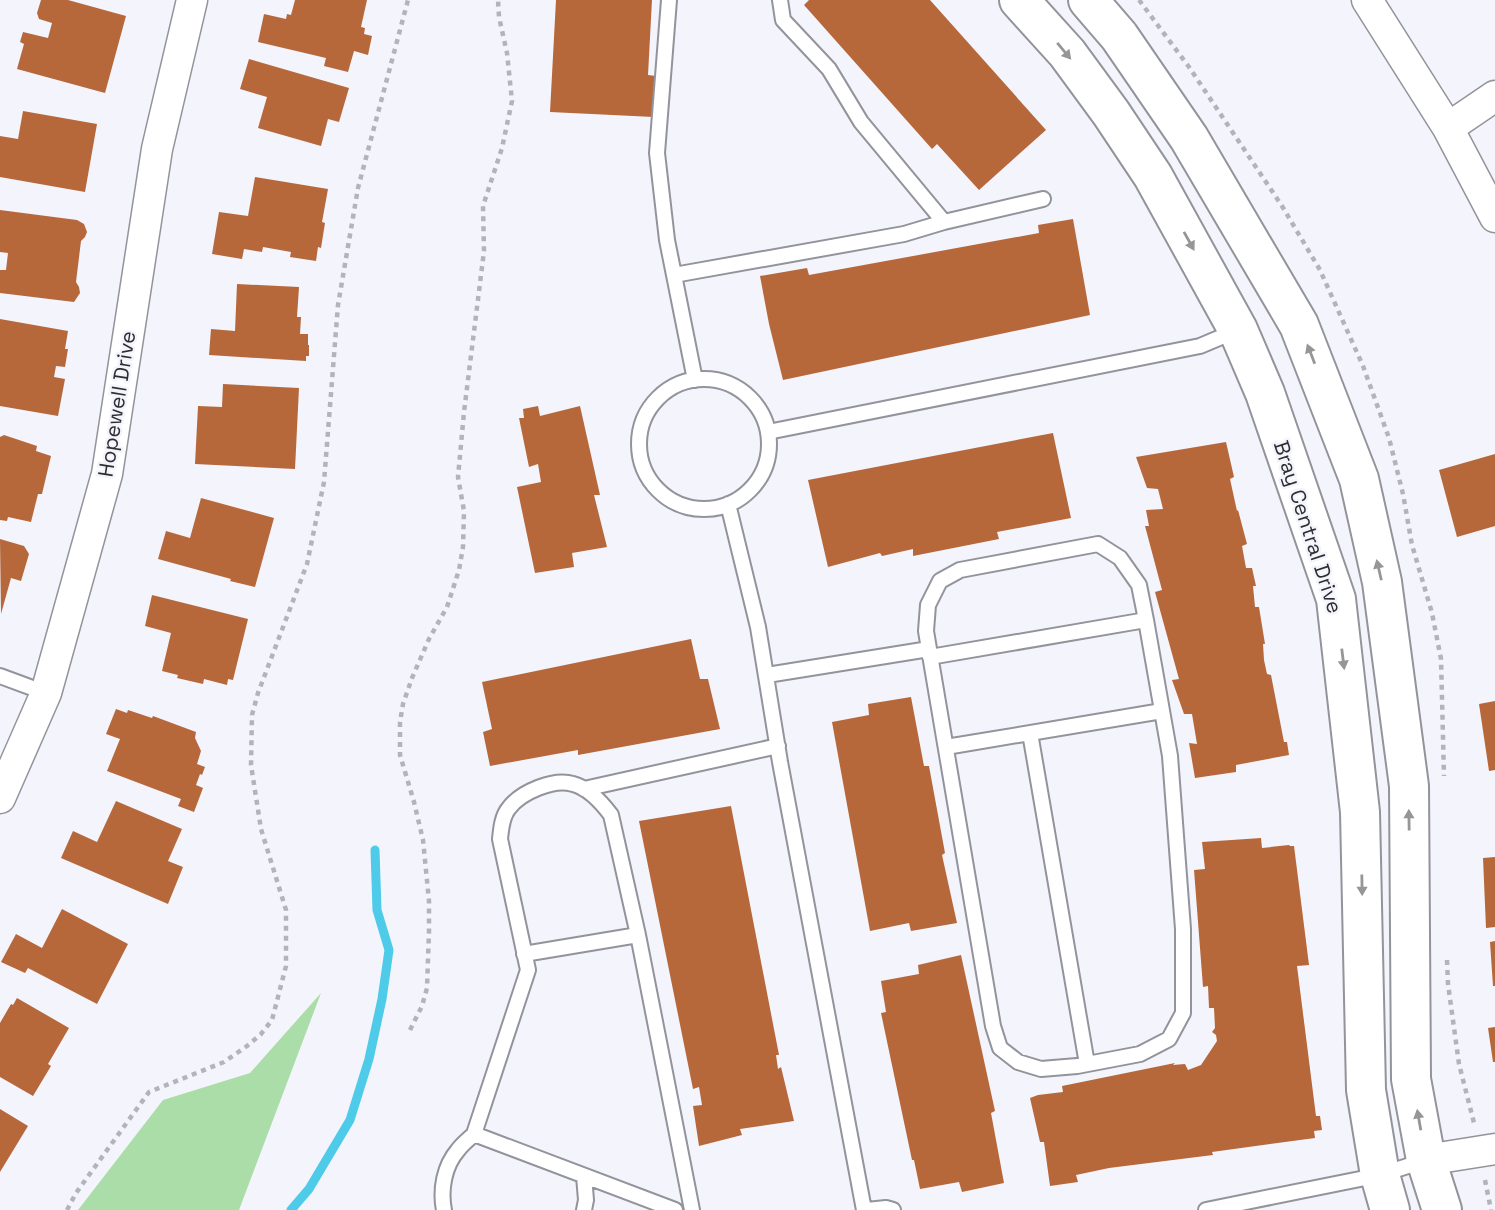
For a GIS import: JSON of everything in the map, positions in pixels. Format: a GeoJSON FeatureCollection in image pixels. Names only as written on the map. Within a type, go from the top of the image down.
{"type":"FeatureCollection","features":[{"type":"Feature","properties":{"kind":"street","name":"Hopewell Drive"},"geometry":{"type":"LineString","coordinates":[[0,798],[46,693],[107,474],[156,149],[192,0]]}},
{"type":"Feature","properties":{"kind":"street","name":"Bray Central Drive"},"geometry":{"type":"LineString","coordinates":[[1019,0],[1067,53],[1153,176],[1238,330],[1265,393],[1336,599],[1360,811],[1366,1090],[1385,1192]]}},
{"type":"Feature","properties":{"kind":"street"},"geometry":{"type":"LineString","coordinates":[[1088,0],[1119,36],[1189,138],[1299,325],[1359,479],[1382,582],[1409,786],[1411,1079],[1426,1160],[1442,1210]]}},
{"type":"Feature","properties":{"kind":"street"},"geometry":{"type":"LineString","coordinates":[[1367,0],[1448,128],[1495,217]]}},
{"type":"Feature","properties":{"kind":"street"},"geometry":{"type":"LineString","coordinates":[[1448,128],[1495,96]]}},
{"type":"Feature","properties":{"kind":"street"},"geometry":{"type":"LineString","coordinates":[[1426,1160],[1495,1149]]}},
{"type":"Feature","properties":{"kind":"lane"},"geometry":{"type":"LineString","coordinates":[[669,0],[657,153],[667,240],[695,380]]}},
{"type":"Feature","properties":{"kind":"lane"},"geometry":{"type":"LineString","coordinates":[[780,0],[783,20],[829,69],[861,122],[944,222]]}},
{"type":"Feature","properties":{"kind":"lane"},"geometry":{"type":"LineString","coordinates":[[674,275],[904,234],[1043,199]]}},
{"type":"Feature","properties":{"kind":"lane"},"geometry":{"type":"LineString","coordinates":[[768,432],[1200,346],[1238,330]]}},
{"type":"Feature","properties":{"kind":"lane"},"geometry":{"type":"LineString","coordinates":[[687,381],[722,381],[739,388],[752,400],[762,415],[768,432],[769,450],[765,467],[756,482],[743,495],[727,504],[712,508],[681,505],[667,498],[646,474],[641,459],[641,426],[648,411],[671,387],[687,381]]}},
{"type":"Feature","properties":{"kind":"lane"},"geometry":{"type":"LineString","coordinates":[[727,504],[758,627],[866,1210],[892,1210]]}},
{"type":"Feature","properties":{"kind":"lane"},"geometry":{"type":"LineString","coordinates":[[1098,544],[1120,558],[1139,585],[1170,756],[1183,929],[1183,1013],[1169,1039],[1140,1054],[1041,1069],[1018,1062],[1000,1048],[993,1026],[930,653],[926,631],[928,605],[940,582],[960,570],[1098,544]]}},
{"type":"Feature","properties":{"kind":"lane"},"geometry":{"type":"LineString","coordinates":[[767,675],[1146,621]]}},
{"type":"Feature","properties":{"kind":"lane"},"geometry":{"type":"LineString","coordinates":[[0,676],[46,693]]}},
{"type":"Feature","properties":{"kind":"lane"},"geometry":{"type":"LineString","coordinates":[[946,747],[1162,711]]}},
{"type":"Feature","properties":{"kind":"lane"},"geometry":{"type":"LineString","coordinates":[[1030,733],[1087,1064]]}},
{"type":"Feature","properties":{"kind":"lane"},"geometry":{"type":"LineString","coordinates":[[584,789],[778,746]]}},
{"type":"Feature","properties":{"kind":"lane"},"geometry":{"type":"LineString","coordinates":[[444,1210],[441,1197],[445,1173],[456,1151],[474,1134],[528,970],[500,839],[502,823],[508,808],[528,792],[548,784],[572,783],[601,802],[611,815],[638,935],[692,1210]]}},
{"type":"Feature","properties":{"kind":"lane"},"geometry":{"type":"LineString","coordinates":[[524,954],[638,935]]}},
{"type":"Feature","properties":{"kind":"lane"},"geometry":{"type":"LineString","coordinates":[[474,1134],[675,1210]]}},
{"type":"Feature","properties":{"kind":"lane"},"geometry":{"type":"LineString","coordinates":[[1206,1210],[1385,1192],[1426,1160]]}},
{"type":"Feature","properties":{"kind":"lane"},"geometry":{"type":"LineString","coordinates":[[584,1176],[584,1210]]}},
{"type":"Feature","properties":{"kind":"path"},"geometry":{"type":"LineString","coordinates":[[66,1210],[149,1092],[224,1062],[261,1034],[272,1020],[286,966],[286,910],[261,828],[251,765],[251,715],[307,564],[324,482],[338,305],[358,188],[408,0]]}},
{"type":"Feature","properties":{"kind":"path"},"geometry":{"type":"LineString","coordinates":[[411,1030],[427,988],[429,901],[423,840],[400,755],[400,722],[412,678],[447,607],[463,547],[464,511],[458,477],[484,251],[483,206],[502,148],[512,101],[498,0]]}},
{"type":"Feature","properties":{"kind":"green space"},"geometry":{"type":"Polygon","coordinates":[[[321,993],[239,1210],[78,1210],[163,1100],[250,1073],[321,993]]]}},
{"type":"Feature","properties":{"kind":"building"},"geometry":{"type":"Polygon","coordinates":[[[41,0],[68,0],[126,16],[105,93],[17,69],[24,44],[20,42],[23,32],[48,38],[52,23],[39,19],[37,13],[41,0]]]}},
{"type":"Feature","properties":{"kind":"building"},"geometry":{"type":"Polygon","coordinates":[[[295,0],[367,0],[361,27],[365,28],[364,34],[372,36],[368,55],[354,51],[348,72],[324,66],[326,58],[258,42],[264,14],[286,19],[287,14],[291,15],[295,0]]]}},
{"type":"Feature","properties":{"kind":"building"},"geometry":{"type":"Polygon","coordinates":[[[556,0],[652,0],[648,75],[656,76],[654,117],[550,112],[556,0]]]}},
{"type":"Feature","properties":{"kind":"building"},"geometry":{"type":"Polygon","coordinates":[[[809,0],[930,0],[1046,130],[979,190],[937,144],[932,149],[804,5],[809,0]]]}},
{"type":"Feature","properties":{"kind":"building"},"geometry":{"type":"Polygon","coordinates":[[[249,59],[349,88],[339,122],[328,119],[321,146],[258,128],[267,97],[240,89],[249,59]]]}},
{"type":"Feature","properties":{"kind":"building"},"geometry":{"type":"Polygon","coordinates":[[[23,111],[97,124],[85,192],[0,177],[0,136],[18,139],[23,111]]]}},
{"type":"Feature","properties":{"kind":"building"},"geometry":{"type":"Polygon","coordinates":[[[255,177],[328,189],[321,248],[318,247],[316,261],[290,257],[291,252],[263,247],[262,252],[244,249],[242,259],[212,254],[219,212],[248,216],[255,177]]]}},
{"type":"Feature","properties":{"kind":"building"},"geometry":{"type":"Polygon","coordinates":[[[0,210],[77,220],[84,224],[87,232],[81,241],[76,282],[80,293],[74,302],[0,293],[0,270],[6,270],[8,253],[0,252],[0,210]]]}},
{"type":"Feature","properties":{"kind":"building"},"geometry":{"type":"Polygon","coordinates":[[[1073,219],[1090,315],[783,380],[760,276],[807,268],[809,275],[1039,233],[1038,225],[1073,219]]]}},
{"type":"Feature","properties":{"kind":"building"},"geometry":{"type":"Polygon","coordinates":[[[237,284],[299,287],[297,317],[301,317],[300,334],[308,334],[309,356],[306,356],[306,361],[209,355],[211,329],[235,331],[237,284]]]}},
{"type":"Feature","properties":{"kind":"building"},"geometry":{"type":"Polygon","coordinates":[[[0,319],[68,331],[65,367],[56,366],[54,377],[65,379],[58,416],[0,406],[0,319]]]}},
{"type":"Feature","properties":{"kind":"building"},"geometry":{"type":"Polygon","coordinates":[[[223,384],[299,388],[295,469],[195,464],[198,406],[222,407],[223,384]]]}},
{"type":"Feature","properties":{"kind":"building"},"geometry":{"type":"Polygon","coordinates":[[[538,406],[540,416],[580,406],[600,495],[594,495],[607,547],[572,553],[574,567],[535,573],[517,487],[541,482],[538,464],[529,467],[519,418],[524,418],[523,409],[538,406]]]}},
{"type":"Feature","properties":{"kind":"building"},"geometry":{"type":"Polygon","coordinates":[[[1053,433],[1071,518],[997,532],[999,539],[913,556],[913,549],[882,556],[880,553],[828,567],[808,480],[1053,433]]]}},
{"type":"Feature","properties":{"kind":"building"},"geometry":{"type":"Polygon","coordinates":[[[4,435],[37,446],[36,451],[51,456],[42,494],[38,494],[31,522],[8,517],[7,521],[0,520],[0,437],[4,435]]]}},
{"type":"Feature","properties":{"kind":"building"},"geometry":{"type":"Polygon","coordinates":[[[1226,442],[1234,477],[1230,479],[1247,544],[1242,546],[1246,568],[1252,568],[1256,586],[1253,586],[1255,607],[1259,607],[1265,644],[1264,660],[1267,674],[1271,675],[1289,755],[1236,765],[1236,772],[1195,778],[1189,743],[1197,744],[1192,714],[1184,714],[1172,680],[1179,679],[1155,592],[1162,590],[1145,526],[1149,526],[1146,510],[1163,509],[1158,489],[1147,488],[1136,457],[1226,442]]]}},
{"type":"Feature","properties":{"kind":"building"},"geometry":{"type":"Polygon","coordinates":[[[1495,454],[1495,526],[1457,537],[1439,470],[1495,454]]]}},
{"type":"Feature","properties":{"kind":"building"},"geometry":{"type":"Polygon","coordinates":[[[201,498],[274,518],[255,587],[158,559],[166,531],[190,538],[201,498]]]}},
{"type":"Feature","properties":{"kind":"building"},"geometry":{"type":"Polygon","coordinates":[[[0,539],[24,546],[29,554],[21,581],[11,578],[1,614],[0,539]]]}},
{"type":"Feature","properties":{"kind":"building"},"geometry":{"type":"Polygon","coordinates":[[[152,595],[248,619],[233,680],[228,679],[227,685],[204,679],[203,684],[177,678],[178,675],[162,671],[171,633],[145,626],[152,595]]]}},
{"type":"Feature","properties":{"kind":"building"},"geometry":{"type":"Polygon","coordinates":[[[691,639],[700,679],[708,679],[720,729],[578,755],[578,750],[490,766],[483,732],[492,729],[482,682],[691,639]]]}},
{"type":"Feature","properties":{"kind":"building"},"geometry":{"type":"Polygon","coordinates":[[[911,697],[924,766],[929,766],[945,853],[942,855],[957,923],[911,931],[909,923],[870,931],[832,722],[869,715],[868,704],[911,697]]]}},
{"type":"Feature","properties":{"kind":"building"},"geometry":{"type":"Polygon","coordinates":[[[1495,701],[1495,770],[1489,771],[1479,704],[1495,701]]]}},
{"type":"Feature","properties":{"kind":"building"},"geometry":{"type":"Polygon","coordinates":[[[116,709],[152,718],[153,716],[196,732],[195,738],[201,751],[197,764],[205,767],[196,785],[203,788],[194,812],[178,806],[181,799],[107,771],[120,739],[106,734],[116,709]]]}},
{"type":"Feature","properties":{"kind":"building"},"geometry":{"type":"Polygon","coordinates":[[[116,801],[182,829],[168,861],[183,867],[168,904],[61,858],[73,831],[97,842],[116,801]]]}},
{"type":"Feature","properties":{"kind":"building"},"geometry":{"type":"Polygon","coordinates":[[[731,806],[779,1055],[776,1055],[778,1069],[781,1067],[794,1121],[740,1129],[742,1135],[699,1146],[693,1106],[702,1105],[699,1087],[693,1089],[639,821],[731,806]]]}},
{"type":"Feature","properties":{"kind":"building"},"geometry":{"type":"Polygon","coordinates":[[[1261,838],[1262,848],[1294,846],[1309,965],[1297,966],[1316,1116],[1320,1116],[1322,1130],[1314,1131],[1315,1138],[1212,1152],[1213,1155],[1109,1168],[1076,1175],[1078,1182],[1050,1186],[1044,1142],[1040,1142],[1030,1098],[1063,1092],[1062,1086],[1175,1063],[1173,1065],[1185,1064],[1188,1070],[1201,1065],[1217,1041],[1212,1032],[1215,1028],[1214,1008],[1209,1008],[1208,986],[1203,987],[1194,870],[1205,869],[1202,842],[1261,838]]]}},
{"type":"Feature","properties":{"kind":"building"},"geometry":{"type":"Polygon","coordinates":[[[1495,857],[1495,927],[1486,928],[1483,858],[1495,857]]]}},
{"type":"Feature","properties":{"kind":"building"},"geometry":{"type":"Polygon","coordinates":[[[62,909],[128,944],[97,1004],[28,968],[25,973],[1,962],[16,934],[42,948],[62,909]]]}},
{"type":"Feature","properties":{"kind":"building"},"geometry":{"type":"Polygon","coordinates":[[[1495,941],[1495,986],[1493,986],[1490,942],[1495,941]]]}},
{"type":"Feature","properties":{"kind":"building"},"geometry":{"type":"Polygon","coordinates":[[[961,955],[995,1111],[991,1113],[1004,1183],[962,1192],[959,1182],[920,1189],[881,1013],[886,1012],[881,981],[919,974],[918,965],[961,955]]]}},
{"type":"Feature","properties":{"kind":"building"},"geometry":{"type":"Polygon","coordinates":[[[17,998],[69,1028],[33,1096],[0,1077],[0,1023],[17,998]]]}},
{"type":"Feature","properties":{"kind":"building"},"geometry":{"type":"Polygon","coordinates":[[[1495,1027],[1495,1062],[1493,1062],[1488,1028],[1495,1027]]]}},
{"type":"Feature","properties":{"kind":"building"},"geometry":{"type":"Polygon","coordinates":[[[0,1109],[28,1126],[0,1172],[0,1109]]]}},
{"type":"Feature","properties":{"kind":"waterway"},"geometry":{"type":"LineString","coordinates":[[291,1210],[309,1189],[350,1120],[369,1059],[389,950],[377,910],[375,850]]}}]}
